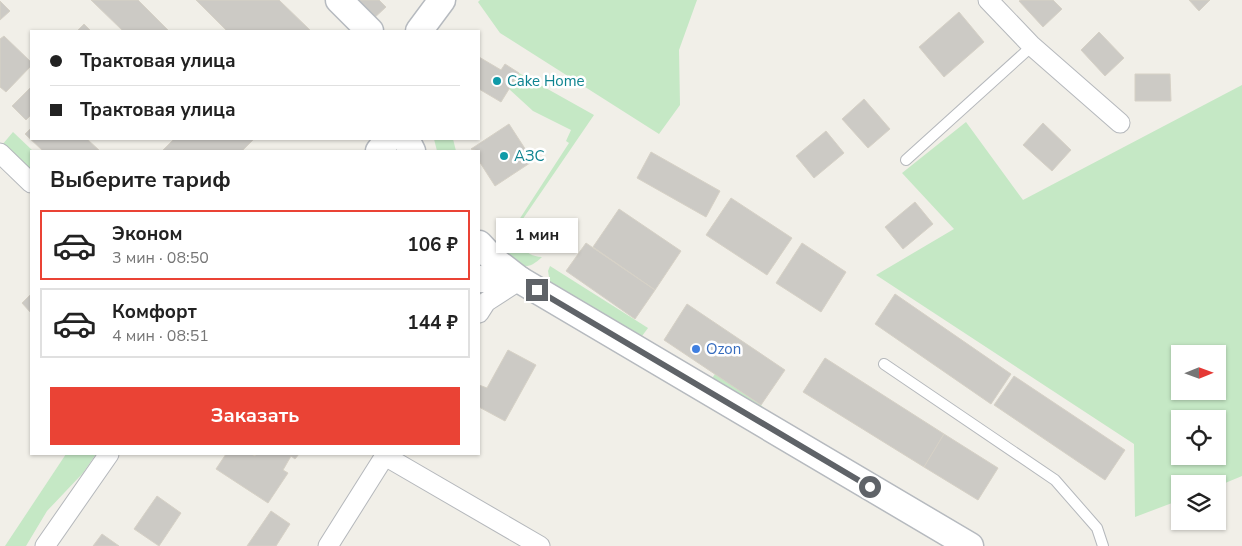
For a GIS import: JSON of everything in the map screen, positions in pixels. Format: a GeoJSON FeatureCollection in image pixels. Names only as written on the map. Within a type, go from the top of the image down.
{"type":"FeatureCollection","features":[{"type":"Feature","properties":{"kind":"street"},"geometry":{"type":"LineString","coordinates":[[339,0],[369,30]]}},
{"type":"Feature","properties":{"kind":"street"},"geometry":{"type":"LineString","coordinates":[[421,30],[442,0]]}},
{"type":"Feature","properties":{"kind":"street"},"geometry":{"type":"LineString","coordinates":[[988,0],[1032,46],[1120,123]]}},
{"type":"Feature","properties":{"kind":"street"},"geometry":{"type":"LineString","coordinates":[[0,153],[30,182]]}},
{"type":"Feature","properties":{"kind":"street"},"geometry":{"type":"LineString","coordinates":[[480,245],[494,260],[520,280],[970,546]]}},
{"type":"Feature","properties":{"kind":"street"},"geometry":{"type":"LineString","coordinates":[[480,279],[520,280]]}},
{"type":"Feature","properties":{"kind":"street"},"geometry":{"type":"LineString","coordinates":[[480,311],[486,302],[520,280]]}},
{"type":"Feature","properties":{"kind":"street"},"geometry":{"type":"LineString","coordinates":[[44,546],[108,455]]}},
{"type":"Feature","properties":{"kind":"street"},"geometry":{"type":"LineString","coordinates":[[328,546],[385,455],[540,546]]}},
{"type":"Feature","properties":{"kind":"lane"},"geometry":{"type":"LineString","coordinates":[[906,160],[1032,46]]}},
{"type":"Feature","properties":{"kind":"lane"},"geometry":{"type":"LineString","coordinates":[[884,364],[1055,480],[1097,528],[1103,546]]}},
{"type":"Feature","properties":{"kind":"green space"},"geometry":{"type":"Polygon","coordinates":[[[480,0],[697,0],[679,50],[680,105],[659,134],[500,33],[478,2],[480,0]]]}},
{"type":"Feature","properties":{"kind":"green space"},"geometry":{"type":"Polygon","coordinates":[[[519,73],[594,115],[516,229],[518,240],[523,249],[531,254],[542,257],[530,265],[524,266],[514,263],[500,249],[569,143],[566,141],[571,130],[533,111],[509,89],[519,73]]]}},
{"type":"Feature","properties":{"kind":"green space"},"geometry":{"type":"Polygon","coordinates":[[[1242,85],[1242,476],[1226,483],[1226,475],[1171,475],[1171,503],[1135,517],[1134,444],[876,275],[954,229],[902,173],[966,122],[1023,200],[1242,85]]]}},
{"type":"Feature","properties":{"kind":"green space"},"geometry":{"type":"Polygon","coordinates":[[[13,132],[32,150],[30,150],[30,172],[2,145],[13,132]]]}},
{"type":"Feature","properties":{"kind":"green space"},"geometry":{"type":"Polygon","coordinates":[[[434,140],[453,140],[456,150],[437,150],[434,140]]]}},
{"type":"Feature","properties":{"kind":"green space"},"geometry":{"type":"Polygon","coordinates":[[[550,266],[648,328],[636,344],[551,288],[548,271],[550,266]]]}},
{"type":"Feature","properties":{"kind":"green space"},"geometry":{"type":"Polygon","coordinates":[[[715,374],[761,405],[768,413],[706,387],[715,374]]]}},
{"type":"Feature","properties":{"kind":"green space"},"geometry":{"type":"Polygon","coordinates":[[[65,455],[95,455],[83,473],[47,511],[26,546],[5,546],[65,455]]]}},
{"type":"Feature","properties":{"kind":"building"},"geometry":{"type":"Polygon","coordinates":[[[91,0],[138,0],[168,30],[122,30],[91,0]]]}},
{"type":"Feature","properties":{"kind":"building"},"geometry":{"type":"Polygon","coordinates":[[[196,0],[279,0],[310,30],[226,30],[196,0]]]}},
{"type":"Feature","properties":{"kind":"building"},"geometry":{"type":"Polygon","coordinates":[[[354,0],[379,0],[386,7],[372,20],[354,0]]]}},
{"type":"Feature","properties":{"kind":"building"},"geometry":{"type":"Polygon","coordinates":[[[1053,0],[1062,9],[1043,27],[1019,1],[1053,0]]]}},
{"type":"Feature","properties":{"kind":"building"},"geometry":{"type":"Polygon","coordinates":[[[1189,0],[1210,0],[1199,11],[1189,0]]]}},
{"type":"Feature","properties":{"kind":"building"},"geometry":{"type":"Polygon","coordinates":[[[0,1],[10,11],[0,20],[0,1]]]}},
{"type":"Feature","properties":{"kind":"building"},"geometry":{"type":"Polygon","coordinates":[[[959,12],[984,42],[944,77],[919,47],[959,12]]]}},
{"type":"Feature","properties":{"kind":"building"},"geometry":{"type":"Polygon","coordinates":[[[84,24],[90,30],[78,30],[84,24]]]}},
{"type":"Feature","properties":{"kind":"building"},"geometry":{"type":"Polygon","coordinates":[[[1099,32],[1124,58],[1105,76],[1081,50],[1099,32]]]}},
{"type":"Feature","properties":{"kind":"building"},"geometry":{"type":"Polygon","coordinates":[[[4,36],[30,61],[30,67],[6,92],[0,87],[0,39],[4,36]]]}},
{"type":"Feature","properties":{"kind":"building","name":"Cake Home"},"geometry":{"type":"Polygon","coordinates":[[[480,58],[501,70],[505,64],[519,73],[501,102],[480,90],[480,58]]]}},
{"type":"Feature","properties":{"kind":"building"},"geometry":{"type":"Polygon","coordinates":[[[1135,74],[1170,74],[1171,101],[1135,101],[1135,74]]]}},
{"type":"Feature","properties":{"kind":"building"},"geometry":{"type":"Polygon","coordinates":[[[30,88],[30,116],[26,120],[12,106],[30,88]]]}},
{"type":"Feature","properties":{"kind":"building"},"geometry":{"type":"Polygon","coordinates":[[[864,99],[890,129],[868,148],[842,119],[864,99]]]}},
{"type":"Feature","properties":{"kind":"building"},"geometry":{"type":"Polygon","coordinates":[[[1043,123],[1071,150],[1052,171],[1023,145],[1043,123]]]}},
{"type":"Feature","properties":{"kind":"building","name":"АЗС"},"geometry":{"type":"Polygon","coordinates":[[[509,124],[533,161],[495,186],[480,163],[480,150],[471,149],[509,124]]]}},
{"type":"Feature","properties":{"kind":"building"},"geometry":{"type":"Polygon","coordinates":[[[30,129],[30,139],[25,134],[30,129]]]}},
{"type":"Feature","properties":{"kind":"building"},"geometry":{"type":"Polygon","coordinates":[[[826,131],[844,153],[814,178],[796,156],[826,131]]]}},
{"type":"Feature","properties":{"kind":"building"},"geometry":{"type":"Polygon","coordinates":[[[31,140],[88,140],[99,150],[42,150],[31,140]]]}},
{"type":"Feature","properties":{"kind":"building"},"geometry":{"type":"Polygon","coordinates":[[[173,140],[253,140],[243,150],[163,150],[173,140]]]}},
{"type":"Feature","properties":{"kind":"building"},"geometry":{"type":"Polygon","coordinates":[[[651,152],[720,191],[706,217],[637,178],[651,152]]]}},
{"type":"Feature","properties":{"kind":"building"},"geometry":{"type":"Polygon","coordinates":[[[731,198],[792,238],[767,275],[706,235],[731,198]]]}},
{"type":"Feature","properties":{"kind":"building"},"geometry":{"type":"Polygon","coordinates":[[[915,202],[933,224],[903,249],[885,227],[915,202]]]}},
{"type":"Feature","properties":{"kind":"building"},"geometry":{"type":"Polygon","coordinates":[[[619,209],[681,251],[655,290],[593,247],[619,209]]]}},
{"type":"Feature","properties":{"kind":"building"},"geometry":{"type":"Polygon","coordinates":[[[586,243],[655,290],[635,319],[566,271],[586,243]]]}},
{"type":"Feature","properties":{"kind":"building"},"geometry":{"type":"Polygon","coordinates":[[[802,243],[846,272],[821,312],[776,283],[802,243]]]}},
{"type":"Feature","properties":{"kind":"building"},"geometry":{"type":"Polygon","coordinates":[[[895,294],[1011,374],[991,404],[875,324],[895,294]]]}},
{"type":"Feature","properties":{"kind":"building"},"geometry":{"type":"Polygon","coordinates":[[[30,295],[30,312],[22,303],[30,295]]]}},
{"type":"Feature","properties":{"kind":"building"},"geometry":{"type":"Polygon","coordinates":[[[687,304],[785,370],[761,405],[664,340],[687,304]]]}},
{"type":"Feature","properties":{"kind":"building"},"geometry":{"type":"Polygon","coordinates":[[[508,350],[536,365],[505,421],[480,408],[480,385],[487,388],[508,350]]]}},
{"type":"Feature","properties":{"kind":"building"},"geometry":{"type":"Polygon","coordinates":[[[825,358],[944,434],[924,467],[803,392],[825,358]]]}},
{"type":"Feature","properties":{"kind":"building"},"geometry":{"type":"Polygon","coordinates":[[[1014,376],[1125,450],[1105,480],[994,405],[1014,376]]]}},
{"type":"Feature","properties":{"kind":"building"},"geometry":{"type":"Polygon","coordinates":[[[944,434],[998,468],[978,500],[924,467],[944,434]]]}},
{"type":"Feature","properties":{"kind":"building"},"geometry":{"type":"Polygon","coordinates":[[[225,455],[298,455],[295,459],[291,456],[283,470],[288,473],[268,503],[216,469],[225,455]]]}},
{"type":"Feature","properties":{"kind":"building"},"geometry":{"type":"Polygon","coordinates":[[[157,496],[181,513],[159,546],[134,529],[157,496]]]}},
{"type":"Feature","properties":{"kind":"building"},"geometry":{"type":"Polygon","coordinates":[[[271,511],[290,524],[276,546],[247,546],[271,511]]]}},
{"type":"Feature","properties":{"kind":"building"},"geometry":{"type":"Polygon","coordinates":[[[102,534],[119,546],[93,546],[102,534]]]}},
{"type":"Feature","properties":{"kind":"place","name":"Cake Home"},"geometry":{"type":"Point","coordinates":[497,81]}},
{"type":"Feature","properties":{"kind":"place","name":"АЗС"},"geometry":{"type":"Point","coordinates":[504,156]}},
{"type":"Feature","properties":{"kind":"place","name":"Ozon"},"geometry":{"type":"Point","coordinates":[696,349]}},
{"type":"Feature","properties":{"kind":"route"},"geometry":{"type":"LineString","coordinates":[[537,290],[870,487]]}}]}
